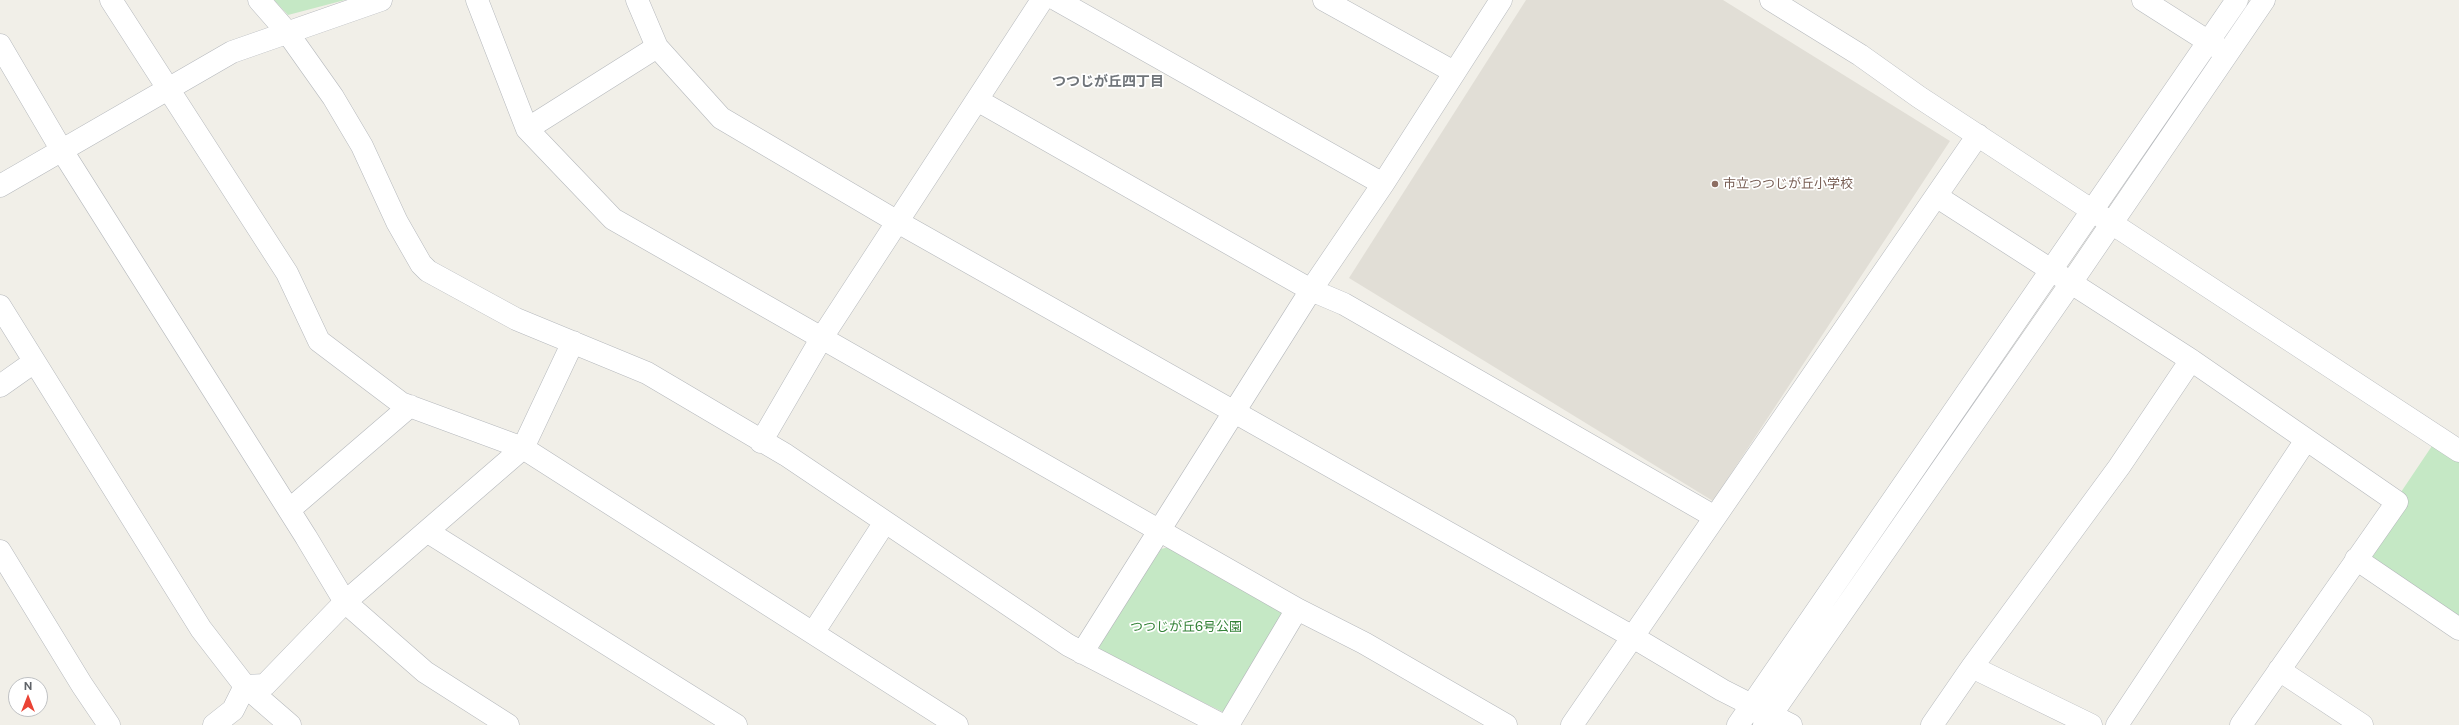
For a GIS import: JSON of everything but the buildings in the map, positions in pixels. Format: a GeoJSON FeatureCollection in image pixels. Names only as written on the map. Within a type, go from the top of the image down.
{"type":"FeatureCollection","features":[{"type":"Feature","properties":{"kind":"street"},"geometry":{"type":"LineString","coordinates":[[111,0],[167,90],[287,273],[320,341],[401,403],[523,448],[956,725]]}},
{"type":"Feature","properties":{"kind":"street"},"geometry":{"type":"LineString","coordinates":[[259,0],[287,32],[333,97],[362,146],[398,222],[421,264],[436,277],[516,319],[647,373],[760,442],[786,455],[1082,653],[1222,725]]}},
{"type":"Feature","properties":{"kind":"street"},"geometry":{"type":"LineString","coordinates":[[0,186],[61,149],[232,52],[381,0]]}},
{"type":"Feature","properties":{"kind":"street"},"geometry":{"type":"LineString","coordinates":[[477,0],[527,129],[613,219],[1159,531],[1297,609],[1364,642],[1506,725]]}},
{"type":"Feature","properties":{"kind":"street"},"geometry":{"type":"LineString","coordinates":[[637,0],[657,47],[721,118],[896,221],[1235,411],[1633,637],[1722,690],[1752,704],[1768,719],[1791,725]]}},
{"type":"Feature","properties":{"kind":"street"},"geometry":{"type":"LineString","coordinates":[[760,442],[821,339],[878,255],[896,221],[1042,0]]}},
{"type":"Feature","properties":{"kind":"street"},"geometry":{"type":"LineString","coordinates":[[1057,0],[1383,184]]}},
{"type":"Feature","properties":{"kind":"street"},"geometry":{"type":"LineString","coordinates":[[1324,0],[1454,72]]}},
{"type":"Feature","properties":{"kind":"street"},"geometry":{"type":"LineString","coordinates":[[1082,653],[1311,290],[1383,184],[1501,0]]}},
{"type":"Feature","properties":{"kind":"street"},"geometry":{"type":"LineString","coordinates":[[1771,0],[1860,55],[1978,135],[2459,451]]}},
{"type":"Feature","properties":{"kind":"street"},"geometry":{"type":"LineString","coordinates":[[2143,0],[2228,54]]}},
{"type":"Feature","properties":{"kind":"street"},"geometry":{"type":"LineString","coordinates":[[1738,725],[2237,0]]}},
{"type":"Feature","properties":{"kind":"street"},"geometry":{"type":"LineString","coordinates":[[1768,719],[2071,283],[2264,0]]}},
{"type":"Feature","properties":{"kind":"street"},"geometry":{"type":"LineString","coordinates":[[0,45],[61,149],[289,510],[345,602],[425,672],[508,725]]}},
{"type":"Feature","properties":{"kind":"street"},"geometry":{"type":"LineString","coordinates":[[527,129],[657,47]]}},
{"type":"Feature","properties":{"kind":"street"},"geometry":{"type":"LineString","coordinates":[[977,100],[1311,290],[1344,304],[1715,517]]}},
{"type":"Feature","properties":{"kind":"street"},"geometry":{"type":"LineString","coordinates":[[1572,725],[1978,135]]}},
{"type":"Feature","properties":{"kind":"street"},"geometry":{"type":"LineString","coordinates":[[1936,196],[2191,360],[2396,502],[2241,725]]}},
{"type":"Feature","properties":{"kind":"street"},"geometry":{"type":"LineString","coordinates":[[0,306],[200,629],[245,686],[290,725]]}},
{"type":"Feature","properties":{"kind":"street"},"geometry":{"type":"LineString","coordinates":[[245,686],[265,685],[345,602],[428,532],[523,448],[573,342]]}},
{"type":"Feature","properties":{"kind":"street"},"geometry":{"type":"LineString","coordinates":[[1932,725],[1972,667],[2119,467],[2191,360]]}},
{"type":"Feature","properties":{"kind":"street"},"geometry":{"type":"LineString","coordinates":[[0,386],[34,362]]}},
{"type":"Feature","properties":{"kind":"street"},"geometry":{"type":"LineString","coordinates":[[289,510],[410,406]]}},
{"type":"Feature","properties":{"kind":"street"},"geometry":{"type":"LineString","coordinates":[[2117,725],[2306,440]]}},
{"type":"Feature","properties":{"kind":"street"},"geometry":{"type":"LineString","coordinates":[[813,633],[885,522]]}},
{"type":"Feature","properties":{"kind":"street"},"geometry":{"type":"LineString","coordinates":[[428,532],[736,725]]}},
{"type":"Feature","properties":{"kind":"street"},"geometry":{"type":"LineString","coordinates":[[0,550],[82,685],[109,725]]}},
{"type":"Feature","properties":{"kind":"street"},"geometry":{"type":"LineString","coordinates":[[2356,559],[2459,629]]}},
{"type":"Feature","properties":{"kind":"street"},"geometry":{"type":"LineString","coordinates":[[1228,725],[1297,609]]}},
{"type":"Feature","properties":{"kind":"street"},"geometry":{"type":"LineString","coordinates":[[1972,667],[2091,725]]}},
{"type":"Feature","properties":{"kind":"street"},"geometry":{"type":"LineString","coordinates":[[2279,670],[2362,725]]}},
{"type":"Feature","properties":{"kind":"street"},"geometry":{"type":"LineString","coordinates":[[214,725],[233,710],[245,686]]}},
{"type":"Feature","properties":{"kind":"shaded area"},"geometry":{"type":"Polygon","coordinates":[[[1526,0],[1723,0],[1950,141],[1713,501],[1349,278],[1526,0]]]}},
{"type":"Feature","properties":{"kind":"green space"},"geometry":{"type":"Polygon","coordinates":[[[274,0],[345,0],[288,15],[274,0]]]}},
{"type":"Feature","properties":{"kind":"green space"},"geometry":{"type":"Polygon","coordinates":[[[2438,437],[2459,451],[2459,629],[2356,559],[2438,437]]]}},
{"type":"Feature","properties":{"kind":"green space","name":"つつじが丘6号公園"},"geometry":{"type":"Polygon","coordinates":[[[1169,547],[1284,613],[1227,714],[1100,652],[1099,643],[1161,549],[1169,547]]]}},
{"type":"Feature","properties":{"kind":"place","name":"市立つつじが丘小学校"},"geometry":{"type":"Point","coordinates":[1715,184]}},
{"type":"Feature","properties":{"kind":"district","name":"つつじが丘四丁目"},"geometry":{"type":"Point","coordinates":[1108,82]}}]}
